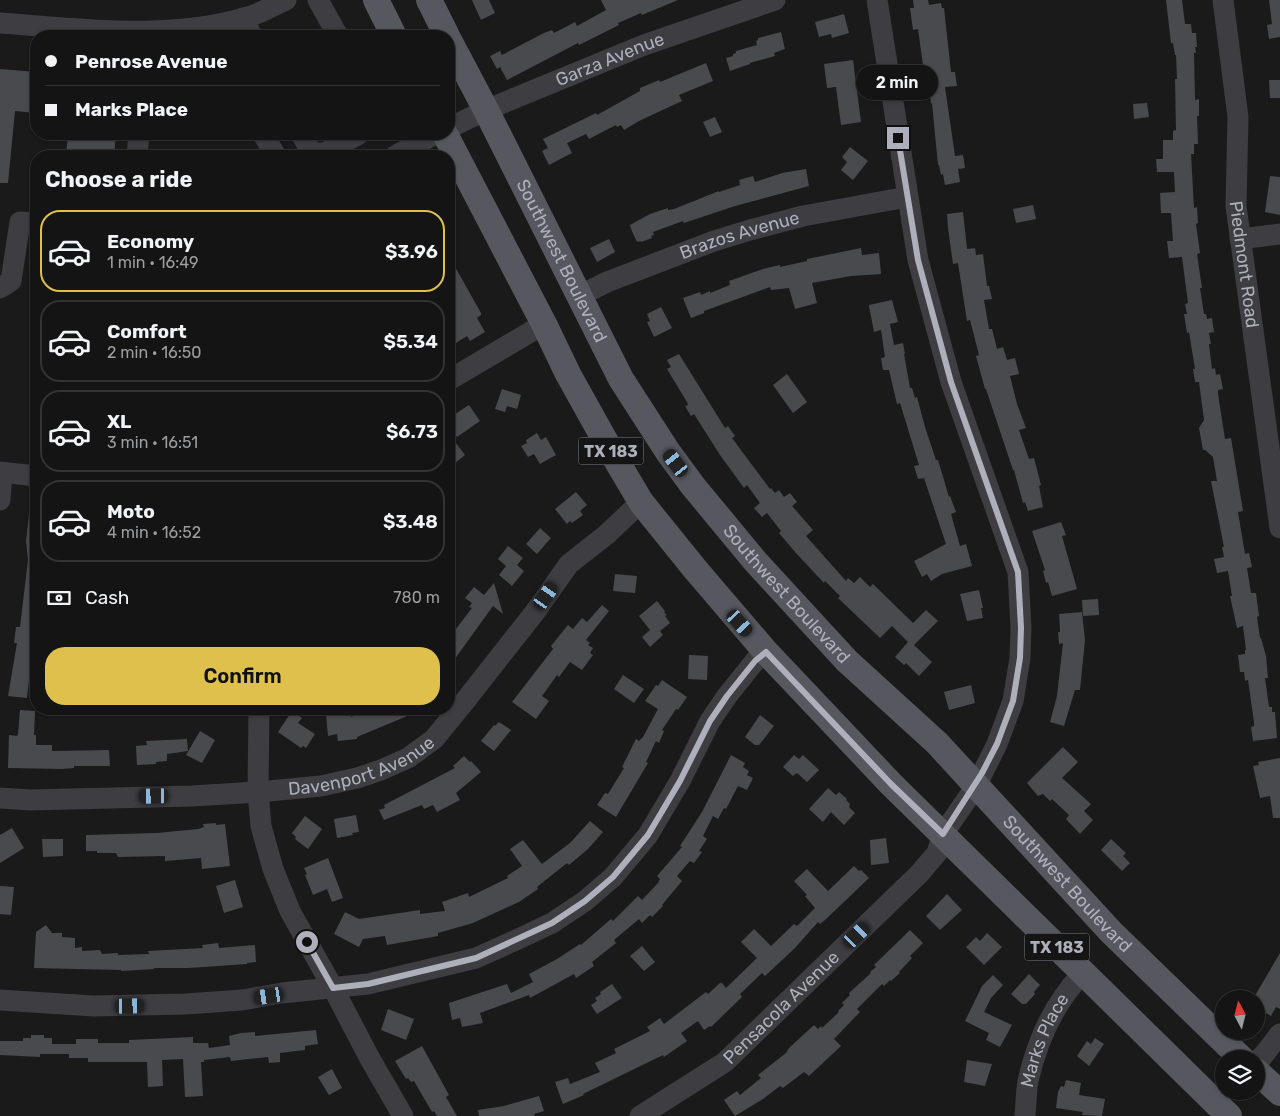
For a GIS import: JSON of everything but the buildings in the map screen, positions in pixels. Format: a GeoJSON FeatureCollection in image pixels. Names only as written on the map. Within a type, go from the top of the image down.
{"type":"FeatureCollection","features":[{"type":"Feature","properties":{"kind":"main road"},"geometry":{"type":"LineString","coordinates":[[376,0],[391,30]]}},
{"type":"Feature","properties":{"kind":"main road"},"geometry":{"type":"LineString","coordinates":[[429,0],[444,30]]}},
{"type":"Feature","properties":{"kind":"main road","name":"Southwest Boulevard"},"geometry":{"type":"LineString","coordinates":[[455,51],[621,379],[668,452],[725,526],[847,661],[938,743],[1111,932],[1232,1050]]}},
{"type":"Feature","properties":{"kind":"main road","name":"TX 183"},"geometry":{"type":"LineString","coordinates":[[455,153],[568,374],[612,453],[642,502],[695,570],[766,652],[891,784],[1229,1116]]}},
{"type":"Feature","properties":{"kind":"main road"},"geometry":{"type":"LineString","coordinates":[[1265,1079],[1280,1092]]}},
{"type":"Feature","properties":{"kind":"street"},"geometry":{"type":"LineString","coordinates":[[218,30],[248,27],[252,15],[286,0]]}},
{"type":"Feature","properties":{"kind":"street"},"geometry":{"type":"LineString","coordinates":[[318,0],[335,30]]}},
{"type":"Feature","properties":{"kind":"street","name":"Garza Avenue"},"geometry":{"type":"LineString","coordinates":[[455,125],[486,110],[644,45],[775,0]]}},
{"type":"Feature","properties":{"kind":"street"},"geometry":{"type":"LineString","coordinates":[[877,0],[918,260],[951,382],[1018,572],[1021,628],[1020,658],[1013,701],[997,744],[976,786]]}},
{"type":"Feature","properties":{"kind":"street","name":"Piedmont Road"},"geometry":{"type":"LineString","coordinates":[[1222,0],[1238,117],[1236,206],[1280,528]]}},
{"type":"Feature","properties":{"kind":"street"},"geometry":{"type":"LineString","coordinates":[[0,23],[94,30]]}},
{"type":"Feature","properties":{"kind":"street"},"geometry":{"type":"LineString","coordinates":[[330,150],[348,140]]}},
{"type":"Feature","properties":{"kind":"street"},"geometry":{"type":"LineString","coordinates":[[406,150],[424,140]]}},
{"type":"Feature","properties":{"kind":"street","name":"Brazos Avenue"},"geometry":{"type":"LineString","coordinates":[[579,296],[607,282],[714,241],[750,230],[802,216],[907,197]]}},
{"type":"Feature","properties":{"kind":"street"},"geometry":{"type":"LineString","coordinates":[[0,288],[11,281],[20,222],[30,223]]}},
{"type":"Feature","properties":{"kind":"street"},"geometry":{"type":"LineString","coordinates":[[1240,239],[1280,234]]}},
{"type":"Feature","properties":{"kind":"street"},"geometry":{"type":"LineString","coordinates":[[455,376],[544,324]]}},
{"type":"Feature","properties":{"kind":"street"},"geometry":{"type":"LineString","coordinates":[[0,500],[1,472],[30,475]]}},
{"type":"Feature","properties":{"kind":"street","name":"Davenport Avenue"},"geometry":{"type":"LineString","coordinates":[[455,714],[535,612],[569,564],[606,535],[642,502]]}},
{"type":"Feature","properties":{"kind":"street"},"geometry":{"type":"LineString","coordinates":[[0,1000],[92,1006],[186,1004],[242,1000],[282,993],[368,984],[476,958],[552,923],[585,901],[613,877],[648,835],[680,781],[710,721],[727,696],[755,661],[766,652]]}},
{"type":"Feature","properties":{"kind":"street"},"geometry":{"type":"LineString","coordinates":[[258,715],[258,792],[261,826],[273,869],[290,911],[402,1116]]}},
{"type":"Feature","properties":{"kind":"street","name":"Davenport Avenue"},"geometry":{"type":"LineString","coordinates":[[0,798],[30,800],[258,792],[321,786],[357,778],[408,758],[434,739],[454,715]]}},
{"type":"Feature","properties":{"kind":"street","name":"Pensacola Avenue"},"geometry":{"type":"LineString","coordinates":[[640,1116],[725,1062],[919,874],[937,853],[943,834],[976,786]]}},
{"type":"Feature","properties":{"kind":"street","name":"Marks Place"},"geometry":{"type":"LineString","coordinates":[[1025,1116],[1028,1082],[1046,1026],[1055,1008],[1072,984],[1083,973]]}},
{"type":"Feature","properties":{"kind":"street"},"geometry":{"type":"LineString","coordinates":[[1265,1053],[1280,1034]]}},
{"type":"Feature","properties":{"kind":"route"},"geometry":{"type":"LineString","coordinates":[[307,942],[333,988],[368,984],[476,958],[552,923],[585,901],[613,877],[648,835],[680,781],[710,721],[755,661],[766,652],[891,784],[943,834],[976,786],[997,744],[1013,701],[1020,658],[1021,628],[1018,572],[951,382],[918,260],[898,138]]}}]}
